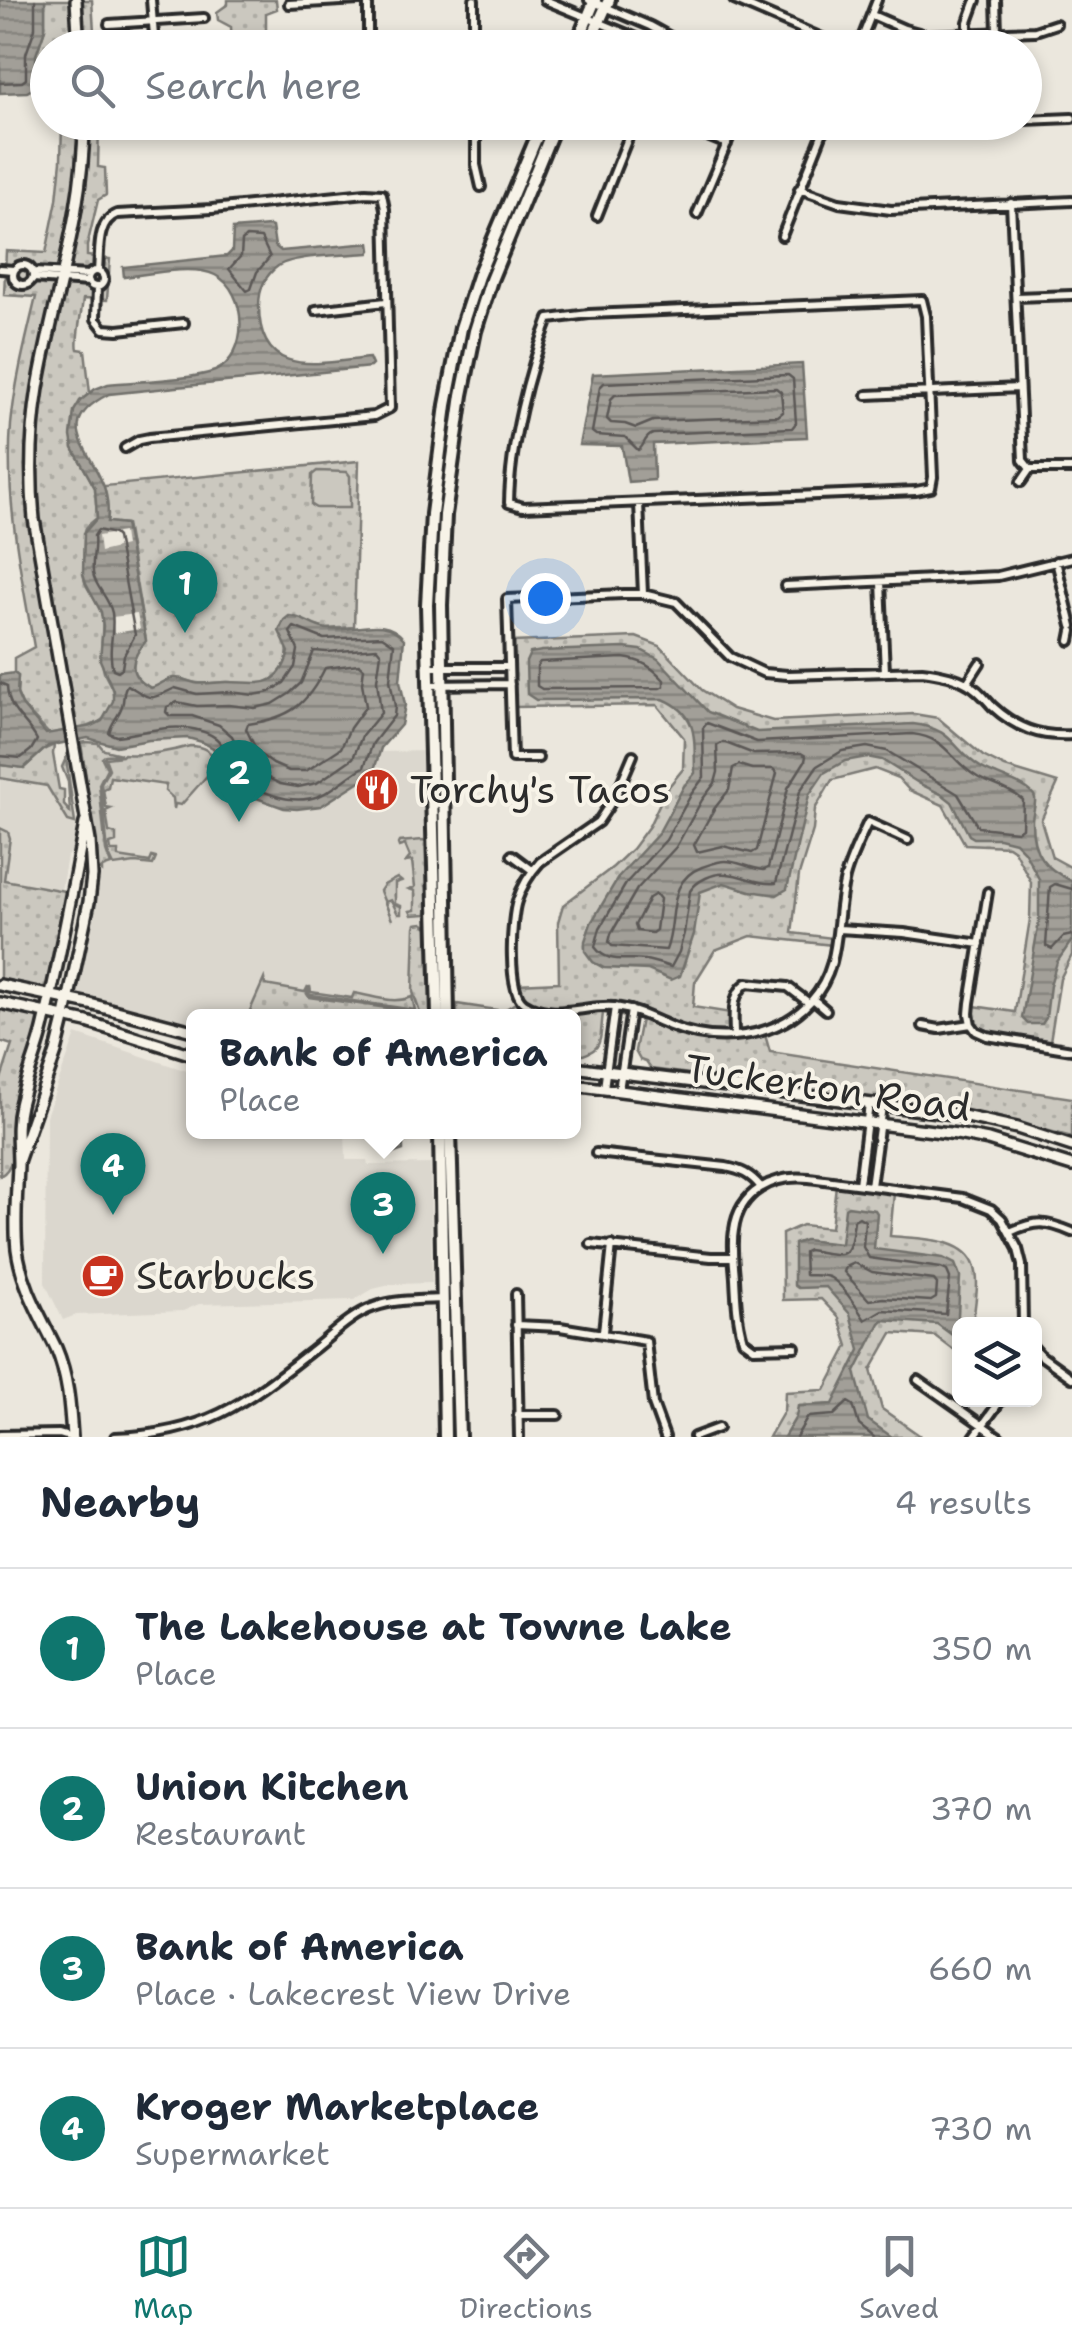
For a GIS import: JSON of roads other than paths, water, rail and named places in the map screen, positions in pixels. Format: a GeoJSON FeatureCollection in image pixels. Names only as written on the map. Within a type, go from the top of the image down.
{"type":"FeatureCollection","features":[{"type":"Feature","properties":{"kind":"main road"},"geometry":{"type":"LineString","coordinates":[[591,30],[599,2]]}},
{"type":"Feature","properties":{"kind":"main road"},"geometry":{"type":"LineString","coordinates":[[587,30],[593,21]]}},
{"type":"Feature","properties":{"kind":"main road"},"geometry":{"type":"LineString","coordinates":[[437,1009],[428,605],[432,514],[461,328],[478,276],[535,140]]}},
{"type":"Feature","properties":{"kind":"main road"},"geometry":{"type":"LineString","coordinates":[[448,1009],[441,606],[446,515],[474,331],[548,140]]}},
{"type":"Feature","properties":{"kind":"main road"},"geometry":{"type":"LineString","coordinates":[[508,203],[520,208]]}},
{"type":"Feature","properties":{"kind":"main road"},"geometry":{"type":"LineString","coordinates":[[449,391],[462,394]]}},
{"type":"Feature","properties":{"kind":"main road"},"geometry":{"type":"LineString","coordinates":[[434,836],[440,838],[440,870],[446,895]]}},
{"type":"Feature","properties":{"kind":"main road"},"geometry":{"type":"LineString","coordinates":[[440,1139],[446,1437]]}},
{"type":"Feature","properties":{"kind":"main road"},"geometry":{"type":"LineString","coordinates":[[450,1139],[459,1437]]}},
{"type":"Feature","properties":{"kind":"main road"},"geometry":{"type":"LineString","coordinates":[[443,1299],[449,1307],[456,1342]]}},
{"type":"Feature","properties":{"kind":"main road"},"geometry":{"type":"LineString","coordinates":[[444,1383],[458,1383]]}},
{"type":"Feature","properties":{"kind":"street"},"geometry":{"type":"LineString","coordinates":[[76,0],[78,30]]}},
{"type":"Feature","properties":{"kind":"street"},"geometry":{"type":"LineString","coordinates":[[151,0],[153,30]]}},
{"type":"Feature","properties":{"kind":"street"},"geometry":{"type":"LineString","coordinates":[[289,4],[358,0]]}},
{"type":"Feature","properties":{"kind":"street"},"geometry":{"type":"LineString","coordinates":[[368,0],[368,30]]}},
{"type":"Feature","properties":{"kind":"street"},"geometry":{"type":"LineString","coordinates":[[474,0],[474,30]]}},
{"type":"Feature","properties":{"kind":"street"},"geometry":{"type":"LineString","coordinates":[[545,0],[616,30]]}},
{"type":"Feature","properties":{"kind":"street"},"geometry":{"type":"LineString","coordinates":[[734,0],[803,30]]}},
{"type":"Feature","properties":{"kind":"street"},"geometry":{"type":"LineString","coordinates":[[866,30],[877,0]]}},
{"type":"Feature","properties":{"kind":"street"},"geometry":{"type":"LineString","coordinates":[[968,30],[976,0]]}},
{"type":"Feature","properties":{"kind":"street"},"geometry":{"type":"LineString","coordinates":[[996,0],[997,30]]}},
{"type":"Feature","properties":{"kind":"street"},"geometry":{"type":"LineString","coordinates":[[599,2],[657,30]]}},
{"type":"Feature","properties":{"kind":"street"},"geometry":{"type":"LineString","coordinates":[[872,15],[907,30]]}},
{"type":"Feature","properties":{"kind":"street"},"geometry":{"type":"LineString","coordinates":[[109,24],[204,18]]}},
{"type":"Feature","properties":{"kind":"street"},"geometry":{"type":"LineString","coordinates":[[1038,30],[1056,24]]}},
{"type":"Feature","properties":{"kind":"street"},"geometry":{"type":"LineString","coordinates":[[1042,119],[1072,118]]}},
{"type":"Feature","properties":{"kind":"street"},"geometry":{"type":"LineString","coordinates":[[18,1162],[56,1052],[92,876],[90,841],[34,519],[32,468],[38,390],[80,188],[83,140]]}},
{"type":"Feature","properties":{"kind":"street"},"geometry":{"type":"LineString","coordinates":[[476,140],[481,186]]}},
{"type":"Feature","properties":{"kind":"street"},"geometry":{"type":"LineString","coordinates":[[597,216],[627,140]]}},
{"type":"Feature","properties":{"kind":"street"},"geometry":{"type":"LineString","coordinates":[[717,140],[727,144]]}},
{"type":"Feature","properties":{"kind":"street"},"geometry":{"type":"LineString","coordinates":[[697,214],[729,140]]}},
{"type":"Feature","properties":{"kind":"street"},"geometry":{"type":"LineString","coordinates":[[782,236],[819,140]]}},
{"type":"Feature","properties":{"kind":"street"},"geometry":{"type":"LineString","coordinates":[[799,189],[840,203],[892,210],[1072,201]]}},
{"type":"Feature","properties":{"kind":"street"},"geometry":{"type":"LineString","coordinates":[[97,287],[104,280],[98,271],[102,227],[117,214],[382,194],[390,408],[374,416],[149,438],[124,448]]}},
{"type":"Feature","properties":{"kind":"street"},"geometry":{"type":"LineString","coordinates":[[1010,203],[1023,460],[1030,468],[1072,469]]}},
{"type":"Feature","properties":{"kind":"street"},"geometry":{"type":"LineString","coordinates":[[0,273],[13,274],[24,266],[33,275],[89,278],[98,271]]}},
{"type":"Feature","properties":{"kind":"street"},"geometry":{"type":"LineString","coordinates":[[13,274],[22,283],[33,275]]}},
{"type":"Feature","properties":{"kind":"street"},"geometry":{"type":"LineString","coordinates":[[89,278],[97,287],[95,310],[99,326],[110,330],[184,323]]}},
{"type":"Feature","properties":{"kind":"street"},"geometry":{"type":"LineString","coordinates":[[1016,298],[1072,296]]}},
{"type":"Feature","properties":{"kind":"street"},"geometry":{"type":"LineString","coordinates":[[922,300],[929,392],[931,488],[639,503],[524,507],[509,503],[525,398],[549,318],[922,300]]}},
{"type":"Feature","properties":{"kind":"street"},"geometry":{"type":"LineString","coordinates":[[316,310],[386,302]]}},
{"type":"Feature","properties":{"kind":"street"},"geometry":{"type":"LineString","coordinates":[[867,395],[1019,388]]}},
{"type":"Feature","properties":{"kind":"street"},"geometry":{"type":"LineString","coordinates":[[1021,482],[1030,468]]}},
{"type":"Feature","properties":{"kind":"street"},"geometry":{"type":"LineString","coordinates":[[639,503],[642,594]]}},
{"type":"Feature","properties":{"kind":"street"},"geometry":{"type":"LineString","coordinates":[[785,586],[998,576],[1072,558]]}},
{"type":"Feature","properties":{"kind":"street"},"geometry":{"type":"LineString","coordinates":[[1056,562],[1072,629],[1070,641]]}},
{"type":"Feature","properties":{"kind":"street"},"geometry":{"type":"LineString","coordinates":[[881,582],[885,672]]}},
{"type":"Feature","properties":{"kind":"street"},"geometry":{"type":"LineString","coordinates":[[538,758],[512,758],[507,598],[642,594],[676,602],[730,657],[764,673],[922,671],[944,675],[968,683],[1008,720],[1024,729],[1072,735]]}},
{"type":"Feature","properties":{"kind":"street"},"geometry":{"type":"LineString","coordinates":[[968,683],[980,663]]}},
{"type":"Feature","properties":{"kind":"street"},"geometry":{"type":"LineString","coordinates":[[429,668],[509,667]]}},
{"type":"Feature","properties":{"kind":"street"},"geometry":{"type":"LineString","coordinates":[[430,686],[510,684]]}},
{"type":"Feature","properties":{"kind":"street"},"geometry":{"type":"LineString","coordinates":[[536,1009],[518,998],[514,978],[516,904],[532,870],[598,822],[616,795],[632,754]]}},
{"type":"Feature","properties":{"kind":"street"},"geometry":{"type":"LineString","coordinates":[[0,1435],[70,1437],[65,1374],[28,1293],[17,1250],[15,1135],[18,1110],[51,995],[85,821]]}},
{"type":"Feature","properties":{"kind":"street"},"geometry":{"type":"LineString","coordinates":[[581,1011],[623,1009],[686,1031],[734,1036],[770,1028],[792,1017],[811,1001],[831,967],[844,880],[868,822],[908,840]]}},
{"type":"Feature","properties":{"kind":"street"},"geometry":{"type":"LineString","coordinates":[[512,856],[532,870]]}},
{"type":"Feature","properties":{"kind":"street"},"geometry":{"type":"LineString","coordinates":[[77,875],[92,876]]}},
{"type":"Feature","properties":{"kind":"street"},"geometry":{"type":"LineString","coordinates":[[988,892],[970,1002],[971,1024],[987,1036],[1072,1050]]}},
{"type":"Feature","properties":{"kind":"street"},"geometry":{"type":"LineString","coordinates":[[839,929],[980,944]]}},
{"type":"Feature","properties":{"kind":"street"},"geometry":{"type":"LineString","coordinates":[[734,1036],[737,992],[751,982],[781,986],[826,1010]]}},
{"type":"Feature","properties":{"kind":"street"},"geometry":{"type":"LineString","coordinates":[[0,985],[186,1029]]}},
{"type":"Feature","properties":{"kind":"street"},"geometry":{"type":"LineString","coordinates":[[0,1003],[64,1016],[186,1052]]}},
{"type":"Feature","properties":{"kind":"street"},"geometry":{"type":"LineString","coordinates":[[604,1088],[612,1031],[623,1009]]}},
{"type":"Feature","properties":{"kind":"street"},"geometry":{"type":"LineString","coordinates":[[618,1090],[627,1034],[623,1009]]}},
{"type":"Feature","properties":{"kind":"street"},"geometry":{"type":"LineString","coordinates":[[923,1026],[939,1030],[971,1024]]}},
{"type":"Feature","properties":{"kind":"street"},"geometry":{"type":"LineString","coordinates":[[612,1031],[627,1034]]}},
{"type":"Feature","properties":{"kind":"street"},"geometry":{"type":"LineString","coordinates":[[609,1050],[624,1053]]}},
{"type":"Feature","properties":{"kind":"street","name":"Tuckerton Road"},"geometry":{"type":"LineString","coordinates":[[581,1068],[954,1114],[1018,1128],[1072,1146]]}},
{"type":"Feature","properties":{"kind":"street","name":"Tuckerton Road"},"geometry":{"type":"LineString","coordinates":[[581,1086],[988,1140],[1072,1166]]}},
{"type":"Feature","properties":{"kind":"street"},"geometry":{"type":"LineString","coordinates":[[859,1184],[870,1104]]}},
{"type":"Feature","properties":{"kind":"street"},"geometry":{"type":"LineString","coordinates":[[872,1186],[882,1106]]}},
{"type":"Feature","properties":{"kind":"street"},"geometry":{"type":"LineString","coordinates":[[864,1144],[877,1145]]}},
{"type":"Feature","properties":{"kind":"street"},"geometry":{"type":"LineString","coordinates":[[596,1153],[726,1166],[742,1170],[760,1186]]}},
{"type":"Feature","properties":{"kind":"street"},"geometry":{"type":"LineString","coordinates":[[862,1158],[868,1162],[875,1159]]}},
{"type":"Feature","properties":{"kind":"street"},"geometry":{"type":"LineString","coordinates":[[795,1347],[754,1348],[742,1340],[738,1324],[734,1226],[738,1213],[760,1186],[784,1177],[979,1203],[1002,1219],[1010,1232],[1022,1264],[1023,1317]]}},
{"type":"Feature","properties":{"kind":"street"},"geometry":{"type":"LineString","coordinates":[[1010,1232],[1040,1222],[1072,1232]]}},
{"type":"Feature","properties":{"kind":"street"},"geometry":{"type":"LineString","coordinates":[[592,1244],[734,1256]]}},
{"type":"Feature","properties":{"kind":"street"},"geometry":{"type":"LineString","coordinates":[[602,1332],[612,1245]]}},
{"type":"Feature","properties":{"kind":"street"},"geometry":{"type":"LineString","coordinates":[[516,1294],[519,1437]]}},
{"type":"Feature","properties":{"kind":"street"},"geometry":{"type":"LineString","coordinates":[[115,1437],[166,1432],[218,1417],[266,1387],[356,1316],[401,1301],[443,1299]]}},
{"type":"Feature","properties":{"kind":"street"},"geometry":{"type":"LineString","coordinates":[[516,1326],[560,1327],[646,1341],[653,1404],[665,1437]]}},
{"type":"Feature","properties":{"kind":"street"},"geometry":{"type":"LineString","coordinates":[[1042,1359],[1072,1378]]}},
{"type":"Feature","properties":{"kind":"street"},"geometry":{"type":"LineString","coordinates":[[918,1380],[999,1437]]}},
{"type":"Feature","properties":{"kind":"street"},"geometry":{"type":"LineString","coordinates":[[974,1437],[996,1407]]}},
{"type":"Feature","properties":{"kind":"street"},"geometry":{"type":"LineString","coordinates":[[518,1414],[558,1415]]}},
{"type":"Feature","properties":{"kind":"street"},"geometry":{"type":"LineString","coordinates":[[694,1437],[718,1428]]}},
{"type":"Feature","properties":{"kind":"water"},"geometry":{"type":"Polygon","coordinates":[[[0,0],[45,0],[45,30],[30,30],[30,90],[0,93],[0,0]]]}},
{"type":"Feature","properties":{"kind":"water"},"geometry":{"type":"Polygon","coordinates":[[[269,226],[275,246],[281,251],[370,243],[371,250],[286,262],[273,270],[263,284],[259,300],[262,330],[269,346],[295,362],[369,358],[372,365],[109,394],[83,414],[79,434],[104,486],[107,522],[125,524],[146,641],[134,660],[134,672],[151,688],[173,678],[199,684],[266,682],[279,674],[289,652],[279,631],[289,616],[327,629],[387,627],[404,639],[400,681],[405,705],[401,725],[381,748],[373,773],[321,806],[297,809],[256,798],[230,778],[213,748],[188,738],[116,746],[88,738],[48,746],[24,768],[0,765],[0,675],[18,676],[17,694],[22,705],[46,734],[92,726],[102,721],[113,701],[113,690],[100,660],[101,612],[83,574],[84,533],[97,518],[95,488],[73,448],[74,411],[95,389],[108,384],[215,371],[234,352],[239,338],[239,308],[226,283],[215,275],[183,270],[124,277],[123,267],[227,256],[232,251],[233,229],[269,226]]]}},
{"type":"Feature","properties":{"kind":"water"},"geometry":{"type":"Polygon","coordinates":[[[802,364],[807,437],[653,444],[654,480],[628,482],[622,446],[579,445],[593,374],[802,364]]]}},
{"type":"Feature","properties":{"kind":"water"},"geometry":{"type":"Polygon","coordinates":[[[641,650],[658,659],[708,712],[757,732],[913,724],[927,727],[946,735],[982,768],[1032,793],[1037,851],[1054,871],[1072,881],[1072,940],[1057,962],[1042,1024],[1028,1024],[1022,1018],[1039,922],[1039,879],[1024,851],[1015,842],[974,838],[952,802],[943,795],[882,760],[867,757],[845,761],[824,773],[809,795],[787,889],[777,895],[724,883],[700,892],[694,934],[680,976],[671,980],[648,970],[604,968],[593,962],[585,951],[591,923],[619,876],[658,834],[695,773],[692,728],[683,712],[663,699],[536,700],[527,694],[526,662],[530,653],[542,651],[641,650]]]}},
{"type":"Feature","properties":{"kind":"water"},"geometry":{"type":"Polygon","coordinates":[[[384,1139],[403,1139],[403,1150],[389,1155],[383,1149],[384,1139]]]}},
{"type":"Feature","properties":{"kind":"water"},"geometry":{"type":"Polygon","coordinates":[[[845,1208],[875,1210],[874,1249],[943,1258],[955,1264],[960,1277],[958,1317],[952,1317],[952,1335],[937,1324],[883,1320],[880,1323],[855,1372],[868,1420],[892,1437],[784,1437],[798,1406],[833,1404],[860,1350],[850,1314],[826,1287],[794,1285],[794,1244],[805,1240],[841,1244],[845,1208]]]}},
{"type":"Feature","properties":{"kind":"place","name":"The Lakehouse at Towne Lake"},"geometry":{"type":"Point","coordinates":[185,633]}},
{"type":"Feature","properties":{"kind":"place","name":"Torchy's Tacos"},"geometry":{"type":"Point","coordinates":[377,790]}},
{"type":"Feature","properties":{"kind":"place","name":"Union Kitchen"},"geometry":{"type":"Point","coordinates":[239,822]}},
{"type":"Feature","properties":{"kind":"place","name":"Kroger Marketplace"},"geometry":{"type":"Point","coordinates":[113,1215]}},
{"type":"Feature","properties":{"kind":"place","name":"Bank of America"},"geometry":{"type":"Point","coordinates":[383,1254]}},
{"type":"Feature","properties":{"kind":"place","name":"Starbucks"},"geometry":{"type":"Point","coordinates":[103,1276]}}]}
